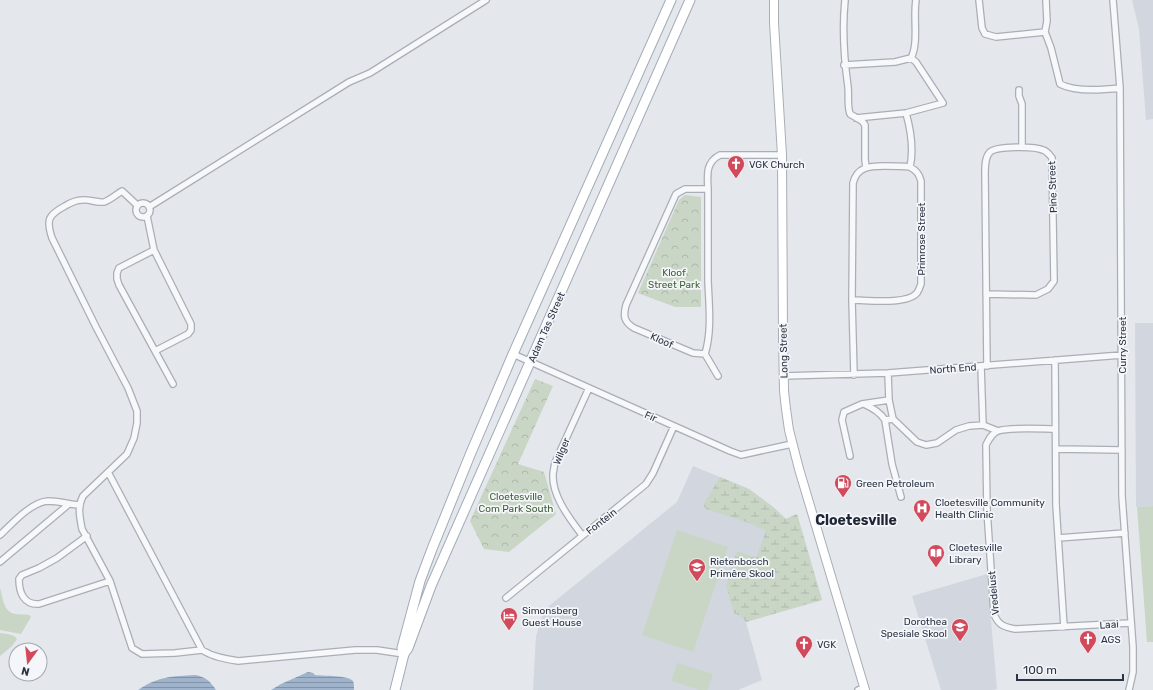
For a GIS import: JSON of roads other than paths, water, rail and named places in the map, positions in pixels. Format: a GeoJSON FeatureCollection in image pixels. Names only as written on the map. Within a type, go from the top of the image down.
{"type":"FeatureCollection","features":[{"type":"Feature","properties":{"kind":"main road","name":"Adam Tas Street"},"geometry":{"type":"LineString","coordinates":[[404,654],[402,648],[420,581],[432,549],[513,354],[671,0]]}},
{"type":"Feature","properties":{"kind":"main road","name":"Adam Tas Street"},"geometry":{"type":"LineString","coordinates":[[395,690],[404,654],[408,648],[432,586],[690,0]]}},
{"type":"Feature","properties":{"kind":"street"},"geometry":{"type":"LineString","coordinates":[[149,207],[349,82],[370,73],[486,0]]}},
{"type":"Feature","properties":{"kind":"street","name":"Long Street"},"geometry":{"type":"LineString","coordinates":[[774,0],[782,155],[783,376],[786,409],[792,444],[862,689]]}},
{"type":"Feature","properties":{"kind":"street"},"geometry":{"type":"LineString","coordinates":[[845,0],[844,65],[848,88],[849,111],[850,114],[862,121],[865,125],[866,167]]}},
{"type":"Feature","properties":{"kind":"street"},"geometry":{"type":"LineString","coordinates":[[844,65],[895,62],[911,58],[915,51],[914,21],[916,0]]}},
{"type":"Feature","properties":{"kind":"street"},"geometry":{"type":"LineString","coordinates":[[980,0],[982,28],[985,34],[996,37],[1044,32]]}},
{"type":"Feature","properties":{"kind":"street"},"geometry":{"type":"LineString","coordinates":[[1046,0],[1047,21],[1044,32],[1052,48],[1060,84],[1072,88],[1094,90],[1120,88]]}},
{"type":"Feature","properties":{"kind":"street","name":"Curry Street"},"geometry":{"type":"LineString","coordinates":[[1113,0],[1120,88],[1122,496],[1133,647],[1133,672],[1129,690]]}},
{"type":"Feature","properties":{"kind":"street"},"geometry":{"type":"LineString","coordinates":[[856,118],[906,113],[943,103],[916,62],[911,58]]}},
{"type":"Feature","properties":{"kind":"street"},"geometry":{"type":"LineString","coordinates":[[1019,90],[1019,96],[1022,104],[1022,147]]}},
{"type":"Feature","properties":{"kind":"street"},"geometry":{"type":"LineString","coordinates":[[854,374],[852,300],[853,183],[858,172],[866,167],[910,167],[911,132],[906,113]]}},
{"type":"Feature","properties":{"kind":"street","name":"Pine Street"},"geometry":{"type":"LineString","coordinates":[[983,425],[986,294],[986,161],[988,154],[993,150],[1022,147],[1044,150],[1049,153],[1052,158],[1054,281],[1048,289],[1036,295],[986,294]]}},
{"type":"Feature","properties":{"kind":"street"},"geometry":{"type":"LineString","coordinates":[[718,376],[706,354],[708,344],[708,170],[710,163],[714,158],[720,155],[782,155]]}},
{"type":"Feature","properties":{"kind":"street","name":"Primrose Street"},"geometry":{"type":"LineString","coordinates":[[852,300],[902,300],[913,296],[918,292],[921,284],[921,181],[916,170],[910,167]]}},
{"type":"Feature","properties":{"kind":"street","name":"Kloof"},"geometry":{"type":"LineString","coordinates":[[706,354],[693,353],[634,328],[626,322],[624,313],[629,298],[676,194],[685,189],[708,188]]}},
{"type":"Feature","properties":{"kind":"street"},"geometry":{"type":"LineString","coordinates":[[137,205],[122,191],[105,202],[82,200],[69,204],[53,213],[48,222],[48,227],[52,238],[128,388],[137,411],[137,423],[134,438],[127,454],[83,496],[79,505],[82,529],[110,581],[132,648],[136,652],[142,654],[202,650],[216,656],[238,661],[355,650],[377,650],[404,654]]}},
{"type":"Feature","properties":{"kind":"street"},"geometry":{"type":"LineString","coordinates":[[137,205],[145,203],[149,207],[150,212],[147,216],[154,250],[191,324],[191,330],[188,334],[155,351]]}},
{"type":"Feature","properties":{"kind":"street"},"geometry":{"type":"LineString","coordinates":[[137,205],[135,209],[136,215],[141,218],[147,216]]}},
{"type":"Feature","properties":{"kind":"street"},"geometry":{"type":"LineString","coordinates":[[154,250],[119,268],[117,279],[126,300],[173,384]]}},
{"type":"Feature","properties":{"kind":"street","name":"Fir"},"geometry":{"type":"LineString","coordinates":[[513,354],[741,455],[792,444]]}},
{"type":"Feature","properties":{"kind":"street","name":"North End"},"geometry":{"type":"LineString","coordinates":[[783,376],[888,373],[1122,355]]}},
{"type":"Feature","properties":{"kind":"street"},"geometry":{"type":"LineString","coordinates":[[1055,360],[1058,538],[1064,627]]}},
{"type":"Feature","properties":{"kind":"street"},"geometry":{"type":"LineString","coordinates":[[888,373],[889,400],[893,420],[917,442],[926,445],[937,443],[962,427],[983,425],[998,431],[1010,429],[1055,429]]}},
{"type":"Feature","properties":{"kind":"street","name":"Wilger"},"geometry":{"type":"LineString","coordinates":[[582,535],[567,516],[559,500],[553,475],[558,456],[589,388]]}},
{"type":"Feature","properties":{"kind":"street"},"geometry":{"type":"LineString","coordinates":[[850,456],[842,414],[848,409],[862,404],[889,400]]}},
{"type":"Feature","properties":{"kind":"street"},"geometry":{"type":"LineString","coordinates":[[862,404],[871,407],[881,414],[885,420],[892,464],[901,497]]}},
{"type":"Feature","properties":{"kind":"street"},"geometry":{"type":"LineString","coordinates":[[885,420],[893,420]]}},
{"type":"Feature","properties":{"kind":"street","name":"Fontein"},"geometry":{"type":"LineString","coordinates":[[506,598],[646,484],[653,474],[674,426]]}},
{"type":"Feature","properties":{"kind":"street","name":"Vredelust"},"geometry":{"type":"LineString","coordinates":[[998,431],[989,439],[986,451],[987,510],[994,614],[996,620],[1001,625],[1015,629],[1064,627]]}},
{"type":"Feature","properties":{"kind":"street"},"geometry":{"type":"LineString","coordinates":[[1056,449],[1122,450]]}},
{"type":"Feature","properties":{"kind":"street"},"geometry":{"type":"LineString","coordinates":[[108,472],[202,650]]}},
{"type":"Feature","properties":{"kind":"street"},"geometry":{"type":"LineString","coordinates":[[0,535],[35,505],[48,501],[79,505]]}},
{"type":"Feature","properties":{"kind":"street"},"geometry":{"type":"LineString","coordinates":[[0,562],[69,504]]}},
{"type":"Feature","properties":{"kind":"street"},"geometry":{"type":"LineString","coordinates":[[1058,538],[1125,533]]}},
{"type":"Feature","properties":{"kind":"street"},"geometry":{"type":"LineString","coordinates":[[86,536],[48,564],[22,575],[19,579],[22,596],[29,603],[39,604],[110,581]]}},
{"type":"Feature","properties":{"kind":"street","name":"Laai"},"geometry":{"type":"LineString","coordinates":[[1064,627],[1130,622]]}},
{"type":"Feature","properties":{"kind":"water"},"geometry":{"type":"Polygon","coordinates":[[[308,672],[315,675],[350,679],[353,681],[354,690],[271,690],[308,672]]]}},
{"type":"Feature","properties":{"kind":"water"},"geometry":{"type":"Polygon","coordinates":[[[195,675],[207,680],[216,690],[138,690],[152,682],[165,678],[195,675]]]}},
{"type":"Feature","properties":{"kind":"place","name":"VGK Church"},"geometry":{"type":"Point","coordinates":[736,179]}},
{"type":"Feature","properties":{"kind":"place","name":"Green Petroleum"},"geometry":{"type":"Point","coordinates":[843,498]}},
{"type":"Feature","properties":{"kind":"place","name":"Cloetesville Community Health Clinic"},"geometry":{"type":"Point","coordinates":[922,523]}},
{"type":"Feature","properties":{"kind":"place","name":"Cloetesville Library"},"geometry":{"type":"Point","coordinates":[936,568]}},
{"type":"Feature","properties":{"kind":"place","name":"Rietenbosch Primêre Skool"},"geometry":{"type":"Point","coordinates":[697,582]}},
{"type":"Feature","properties":{"kind":"place","name":"Simonsberg Guest House"},"geometry":{"type":"Point","coordinates":[509,631]}},
{"type":"Feature","properties":{"kind":"place","name":"Dorothea Spesiale Skool"},"geometry":{"type":"Point","coordinates":[960,642]}},
{"type":"Feature","properties":{"kind":"place","name":"AGS"},"geometry":{"type":"Point","coordinates":[1088,654]}},
{"type":"Feature","properties":{"kind":"place","name":"VGK"},"geometry":{"type":"Point","coordinates":[804,659]}},
{"type":"Feature","properties":{"kind":"district","name":"Cloetesville"},"geometry":{"type":"Point","coordinates":[856,520]}},
{"type":"Feature","properties":{"kind":"park label","name":"Kloof Street Park"},"geometry":{"type":"Point","coordinates":[674,278]}},
{"type":"Feature","properties":{"kind":"park label","name":"Cloetesville Com Park South"},"geometry":{"type":"Point","coordinates":[516,502]}}]}
